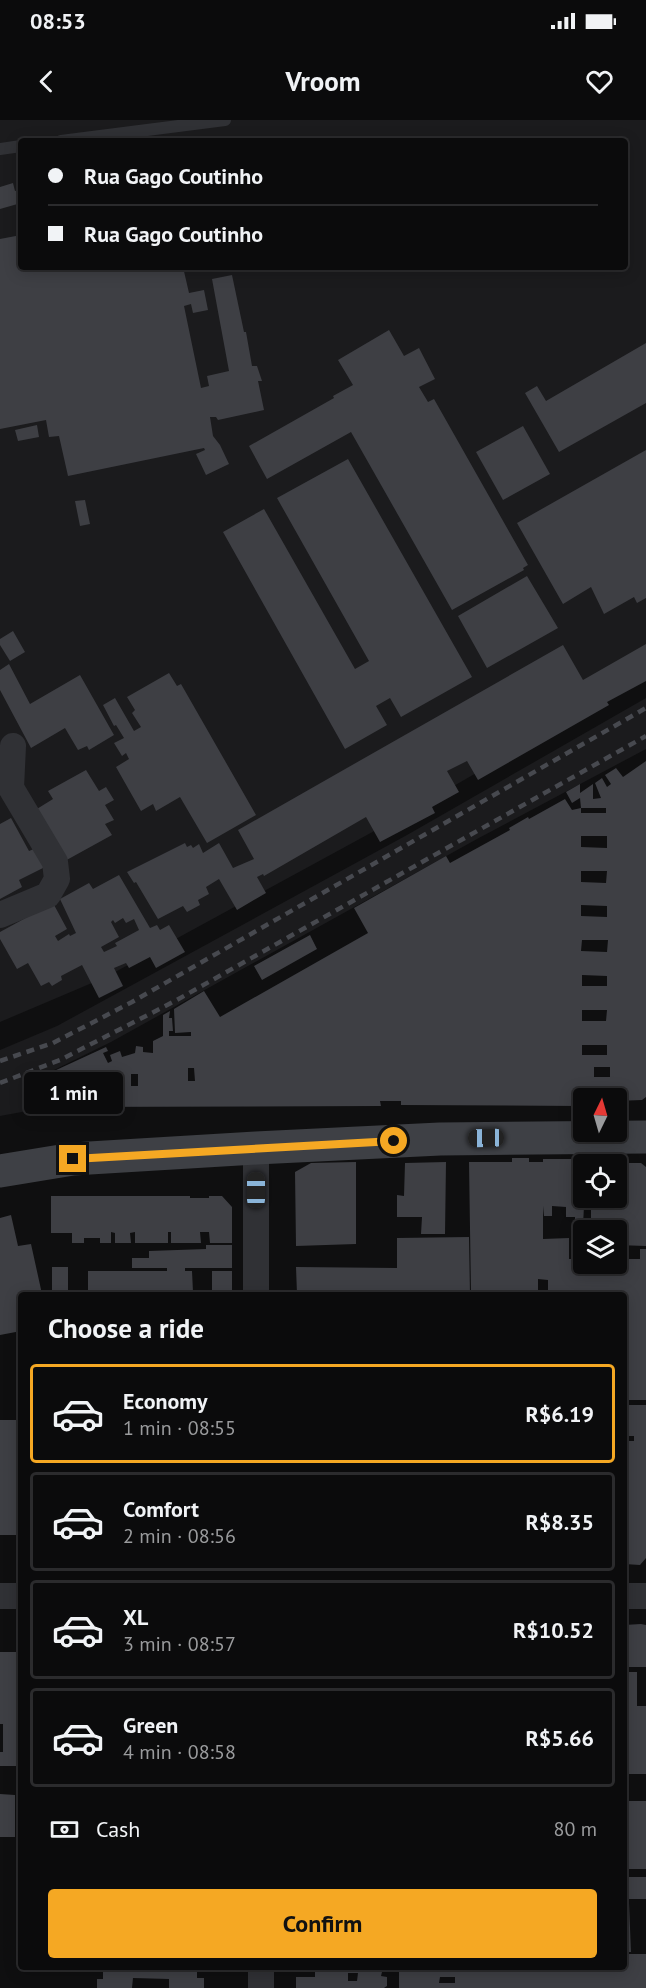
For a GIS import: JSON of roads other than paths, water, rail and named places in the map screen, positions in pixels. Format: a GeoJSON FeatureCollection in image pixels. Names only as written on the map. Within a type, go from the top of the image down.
{"type":"FeatureCollection","features":[{"type":"Feature","properties":{"kind":"street"},"geometry":{"type":"LineString","coordinates":[[0,915],[48,895],[57,879],[55,862],[11,788],[13,746]]}},
{"type":"Feature","properties":{"kind":"street"},"geometry":{"type":"LineString","coordinates":[[0,1171],[73,1159],[441,1138],[646,1137]]}},
{"type":"Feature","properties":{"kind":"street"},"geometry":{"type":"LineString","coordinates":[[256,1148],[256,1292]]}},
{"type":"Feature","properties":{"kind":"street"},"geometry":{"type":"LineString","coordinates":[[0,1596],[18,1596]]}},
{"type":"Feature","properties":{"kind":"street"},"geometry":{"type":"LineString","coordinates":[[627,1596],[646,1596]]}},
{"type":"Feature","properties":{"kind":"street"},"geometry":{"type":"LineString","coordinates":[[261,1970],[261,1988]]}},
{"type":"Feature","properties":{"kind":"lane"},"geometry":{"type":"LineString","coordinates":[[84,138],[225,120]]}},
{"type":"Feature","properties":{"kind":"lane"},"geometry":{"type":"LineString","coordinates":[[0,149],[18,146]]}},
{"type":"Feature","properties":{"kind":"railway"},"geometry":{"type":"LineString","coordinates":[[0,1061],[53,1043],[132,1002],[646,708]]}},
{"type":"Feature","properties":{"kind":"railway"},"geometry":{"type":"LineString","coordinates":[[0,1083],[60,1060],[175,1001],[646,736]]}}]}
